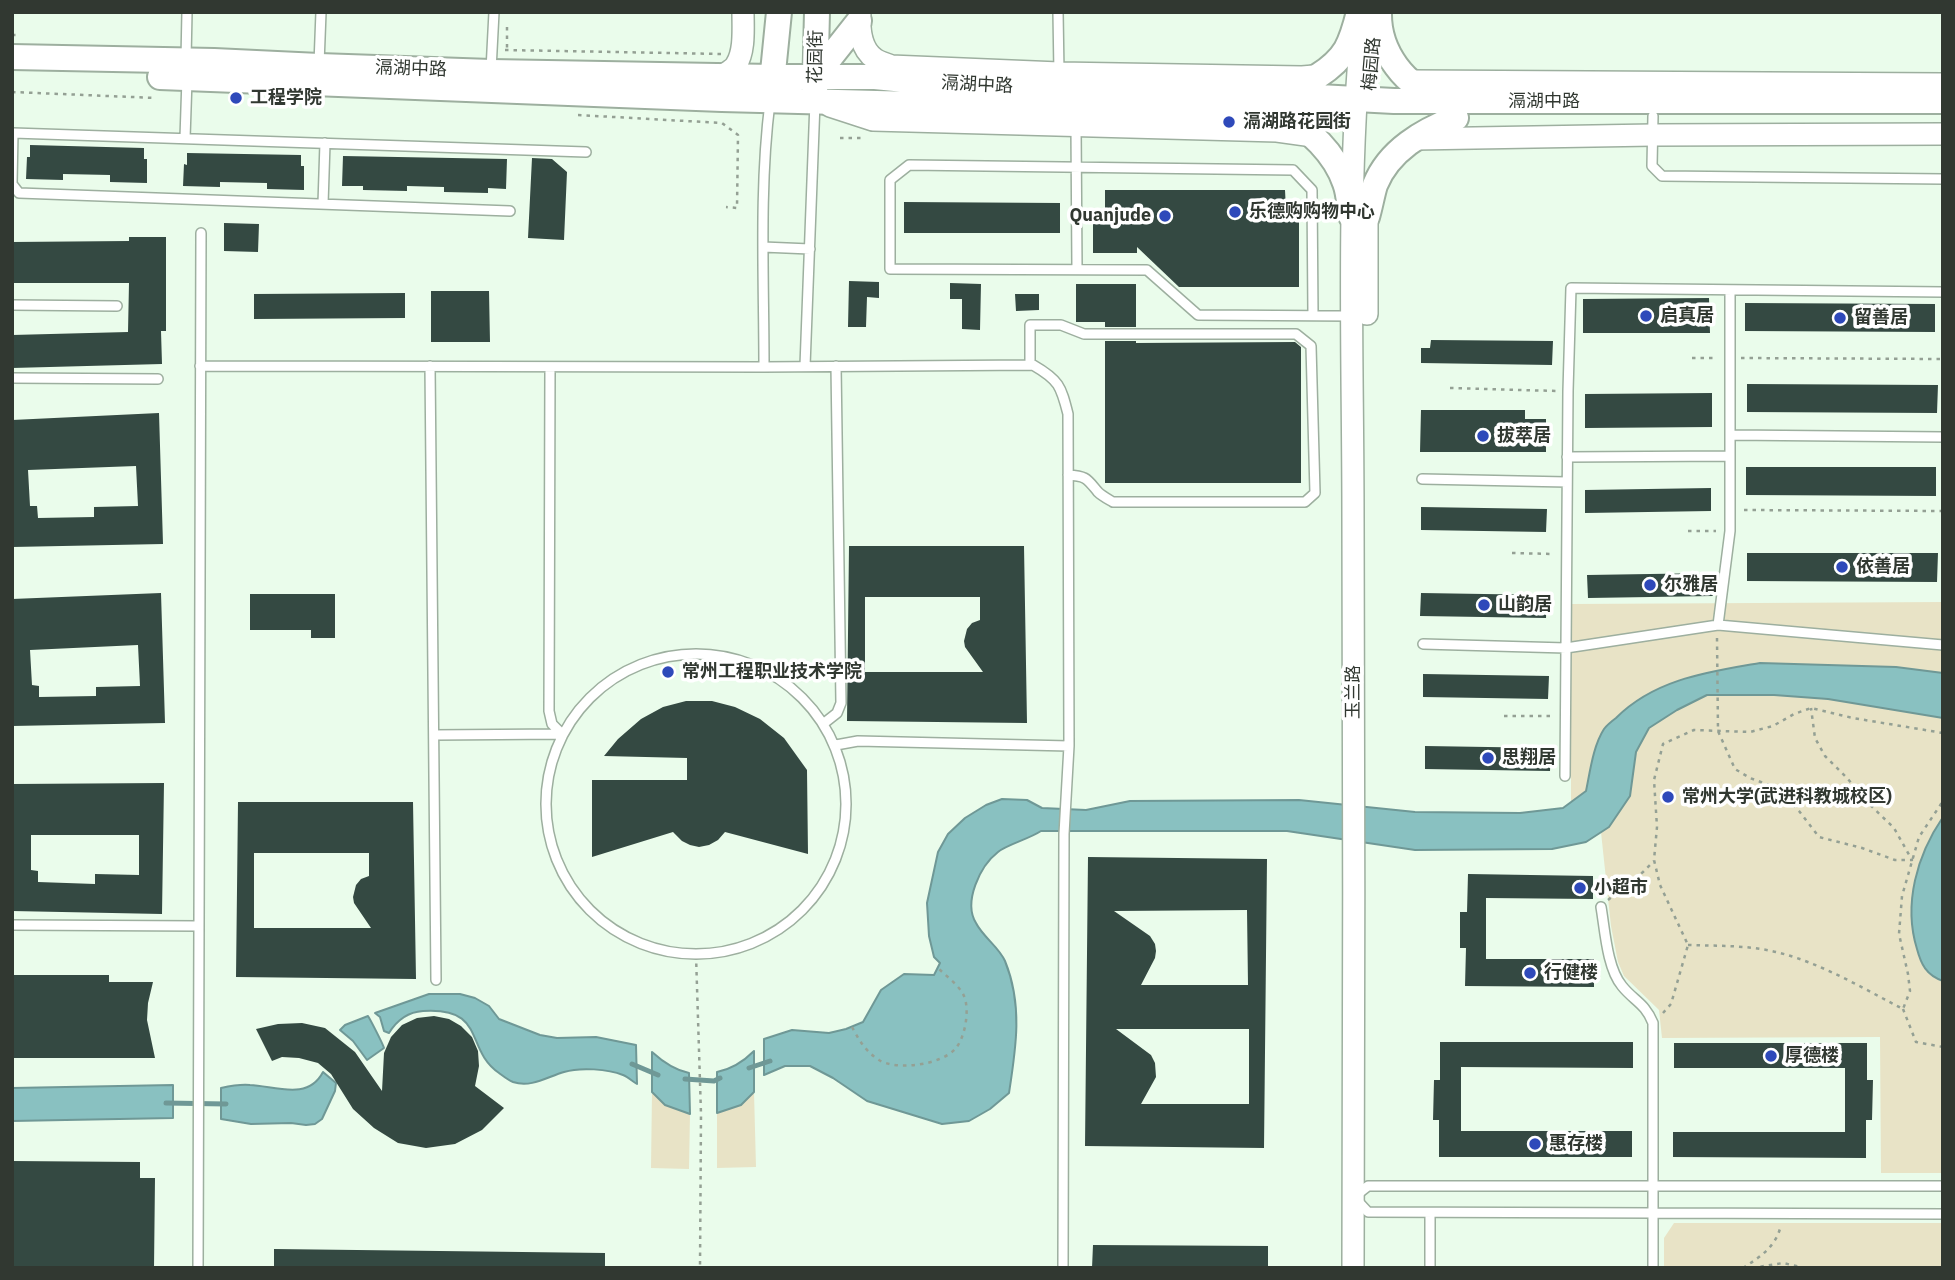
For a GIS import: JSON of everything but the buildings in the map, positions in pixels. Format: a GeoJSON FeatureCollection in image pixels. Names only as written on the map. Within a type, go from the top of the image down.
{"type":"FeatureCollection","features":[{"type":"Feature","properties":{"kind":"main road"},"geometry":{"type":"LineString","coordinates":[[772,89],[779,12]]}},
{"type":"Feature","properties":{"kind":"main road","name":"花园街"},"geometry":{"type":"LineString","coordinates":[[815,90],[817,12]]}},
{"type":"Feature","properties":{"kind":"main road"},"geometry":{"type":"LineString","coordinates":[[1256,103],[1296,88],[1337,63],[1348,47],[1361,12]]}},
{"type":"Feature","properties":{"kind":"main road"},"geometry":{"type":"LineString","coordinates":[[1359,217],[1388,162],[1415,139],[1457,110],[1411,81],[1398,69],[1382,40],[1378,12]]}},
{"type":"Feature","properties":{"kind":"main road"},"geometry":{"type":"LineString","coordinates":[[815,90],[860,17]]}},
{"type":"Feature","properties":{"kind":"main road","name":"滆湖中路"},"geometry":{"type":"LineString","coordinates":[[12,57],[187,69],[815,90],[875,77],[955,85],[1361,108],[1457,110],[1943,101]]}},
{"type":"Feature","properties":{"kind":"main road","name":"滆湖中路"},"geometry":{"type":"LineString","coordinates":[[12,71],[187,69],[214,61],[491,72],[722,76],[772,89]]}},
{"type":"Feature","properties":{"kind":"main road"},"geometry":{"type":"LineString","coordinates":[[1256,103],[1274,115],[1294,121],[1313,136],[1338,168],[1359,217]]}},
{"type":"Feature","properties":{"kind":"main road","name":"滆湖中路"},"geometry":{"type":"LineString","coordinates":[[1457,110],[1653,125],[1943,116]]}},
{"type":"Feature","properties":{"kind":"street"},"geometry":{"type":"LineString","coordinates":[[722,76],[735,67],[740,54],[743,12]]}},
{"type":"Feature","properties":{"kind":"street","name":"梅园路"},"geometry":{"type":"LineString","coordinates":[[1361,12],[1361,108]]}},
{"type":"Feature","properties":{"kind":"street","name":"梅园路"},"geometry":{"type":"LineString","coordinates":[[1361,108],[1378,12]]}},
{"type":"Feature","properties":{"kind":"street"},"geometry":{"type":"LineString","coordinates":[[860,17],[860,33],[864,47],[876,60],[891,66],[1059,73],[1302,78],[1320,75]]}},
{"type":"Feature","properties":{"kind":"street"},"geometry":{"type":"LineString","coordinates":[[1411,81],[1943,84]]}},
{"type":"Feature","properties":{"kind":"street"},"geometry":{"type":"LineString","coordinates":[[815,90],[873,120],[1277,131],[1313,136]]}},
{"type":"Feature","properties":{"kind":"street","name":"玉兰路"},"geometry":{"type":"LineString","coordinates":[[1361,108],[1359,217],[1363,1198],[1368,1268]]}},
{"type":"Feature","properties":{"kind":"street"},"geometry":{"type":"LineString","coordinates":[[1415,139],[1653,125],[1943,134]]}},
{"type":"Feature","properties":{"kind":"street","name":"玉兰路"},"geometry":{"type":"LineString","coordinates":[[1359,217],[1353,316],[1361,799]]}},
{"type":"Feature","properties":{"kind":"street","name":"玉兰路"},"geometry":{"type":"LineString","coordinates":[[1353,1268],[1363,1198]]}},
{"type":"Feature","properties":{"kind":"lane"},"geometry":{"type":"LineString","coordinates":[[185,138],[187,12]]}},
{"type":"Feature","properties":{"kind":"lane"},"geometry":{"type":"LineString","coordinates":[[319,66],[321,12]]}},
{"type":"Feature","properties":{"kind":"lane"},"geometry":{"type":"LineString","coordinates":[[491,72],[494,12]]}},
{"type":"Feature","properties":{"kind":"lane"},"geometry":{"type":"LineString","coordinates":[[1058,12],[1059,73]]}},
{"type":"Feature","properties":{"kind":"lane"},"geometry":{"type":"LineString","coordinates":[[764,368],[766,134],[772,89]]}},
{"type":"Feature","properties":{"kind":"lane"},"geometry":{"type":"LineString","coordinates":[[806,366],[815,90]]}},
{"type":"Feature","properties":{"kind":"lane"},"geometry":{"type":"LineString","coordinates":[[1653,125],[1652,166],[1662,176],[1943,179]]}},
{"type":"Feature","properties":{"kind":"lane"},"geometry":{"type":"LineString","coordinates":[[1076,127],[1077,269]]}},
{"type":"Feature","properties":{"kind":"lane"},"geometry":{"type":"LineString","coordinates":[[510,211],[19,192],[12,184],[13,133],[586,152]]}},
{"type":"Feature","properties":{"kind":"lane"},"geometry":{"type":"LineString","coordinates":[[324,204],[325,143]]}},
{"type":"Feature","properties":{"kind":"lane"},"geometry":{"type":"LineString","coordinates":[[1313,315],[1312,190],[1293,170],[909,165],[890,180],[890,269],[1147,270],[1198,315],[1353,316]]}},
{"type":"Feature","properties":{"kind":"lane"},"geometry":{"type":"LineString","coordinates":[[198,1268],[201,233]]}},
{"type":"Feature","properties":{"kind":"lane"},"geometry":{"type":"LineString","coordinates":[[763,247],[810,249]]}},
{"type":"Feature","properties":{"kind":"lane"},"geometry":{"type":"LineString","coordinates":[[1565,776],[1571,288],[1943,292]]}},
{"type":"Feature","properties":{"kind":"lane"},"geometry":{"type":"LineString","coordinates":[[1718,625],[1730,531],[1730,289]]}},
{"type":"Feature","properties":{"kind":"lane"},"geometry":{"type":"LineString","coordinates":[[12,305],[117,306]]}},
{"type":"Feature","properties":{"kind":"lane"},"geometry":{"type":"LineString","coordinates":[[1030,365],[1030,325],[1062,325],[1084,334],[1296,334],[1311,346],[1315,493],[1305,502],[1113,502],[1099,494],[1083,475],[1068,475]]}},
{"type":"Feature","properties":{"kind":"lane"},"geometry":{"type":"LineString","coordinates":[[200,366],[764,368],[1030,365],[1052,376],[1062,391],[1068,414],[1069,746],[1065,806],[1063,1268]]}},
{"type":"Feature","properties":{"kind":"lane"},"geometry":{"type":"LineString","coordinates":[[430,366],[436,980]]}},
{"type":"Feature","properties":{"kind":"lane"},"geometry":{"type":"LineString","coordinates":[[823,724],[837,713],[841,703],[836,366]]}},
{"type":"Feature","properties":{"kind":"lane"},"geometry":{"type":"LineString","coordinates":[[550,367],[549,711],[552,724],[562,734]]}},
{"type":"Feature","properties":{"kind":"lane"},"geometry":{"type":"LineString","coordinates":[[12,378],[158,379]]}},
{"type":"Feature","properties":{"kind":"lane"},"geometry":{"type":"LineString","coordinates":[[1730,435],[1943,437]]}},
{"type":"Feature","properties":{"kind":"lane"},"geometry":{"type":"LineString","coordinates":[[1567,457],[1730,456]]}},
{"type":"Feature","properties":{"kind":"lane"},"geometry":{"type":"LineString","coordinates":[[1422,479],[1567,482]]}},
{"type":"Feature","properties":{"kind":"lane"},"geometry":{"type":"LineString","coordinates":[[1423,644],[1566,648],[1718,625],[1943,645]]}},
{"type":"Feature","properties":{"kind":"lane"},"geometry":{"type":"LineString","coordinates":[[676,654],[726,655],[772,673],[810,704],[823,724],[836,745],[848,793],[843,842],[823,887],[790,923],[746,946],[696,955],[646,946],[602,922],[568,885],[548,838],[545,788],[562,734],[588,698],[629,668],[676,654]]}},
{"type":"Feature","properties":{"kind":"lane"},"geometry":{"type":"LineString","coordinates":[[434,735],[562,734]]}},
{"type":"Feature","properties":{"kind":"lane"},"geometry":{"type":"LineString","coordinates":[[836,745],[858,741],[1069,746]]}},
{"type":"Feature","properties":{"kind":"lane"},"geometry":{"type":"LineString","coordinates":[[1601,907],[1613,971],[1622,986],[1648,1010],[1653,1023],[1653,1268]]}},
{"type":"Feature","properties":{"kind":"lane"},"geometry":{"type":"LineString","coordinates":[[12,925],[199,926]]}},
{"type":"Feature","properties":{"kind":"lane"},"geometry":{"type":"LineString","coordinates":[[1363,1198],[1654,1186],[1943,1186]]}},
{"type":"Feature","properties":{"kind":"lane"},"geometry":{"type":"LineString","coordinates":[[1363,1198],[1430,1213],[1943,1213]]}},
{"type":"Feature","properties":{"kind":"lane"},"geometry":{"type":"LineString","coordinates":[[1430,1213],[1430,1268]]}},
{"type":"Feature","properties":{"kind":"path"},"geometry":{"type":"LineString","coordinates":[[507,24],[507,50]]}},
{"type":"Feature","properties":{"kind":"path"},"geometry":{"type":"LineString","coordinates":[[722,123],[738,135],[737,208],[726,207]]}},
{"type":"Feature","properties":{"kind":"path"},"geometry":{"type":"LineString","coordinates":[[840,138],[872,138]]}},
{"type":"Feature","properties":{"kind":"path"},"geometry":{"type":"LineString","coordinates":[[1692,358],[1943,359]]}},
{"type":"Feature","properties":{"kind":"path"},"geometry":{"type":"LineString","coordinates":[[1450,388],[1568,391]]}},
{"type":"Feature","properties":{"kind":"path"},"geometry":{"type":"LineString","coordinates":[[1730,510],[1943,511]]}},
{"type":"Feature","properties":{"kind":"path"},"geometry":{"type":"LineString","coordinates":[[1688,531],[1730,531]]}},
{"type":"Feature","properties":{"kind":"path"},"geometry":{"type":"LineString","coordinates":[[1511,554],[1567,555]]}},
{"type":"Feature","properties":{"kind":"path"},"geometry":{"type":"LineString","coordinates":[[1717,647],[1718,731],[1735,769],[1777,788],[1819,837],[1895,860],[1912,860]]}},
{"type":"Feature","properties":{"kind":"path"},"geometry":{"type":"LineString","coordinates":[[1811,708],[1815,738],[1825,756],[1894,828],[1912,860]]}},
{"type":"Feature","properties":{"kind":"path"},"geometry":{"type":"LineString","coordinates":[[1653,1023],[1671,1004],[1688,945],[1660,886],[1654,860],[1657,827],[1654,780],[1663,744],[1694,730],[1750,732],[1773,726],[1811,708],[1943,733]]}},
{"type":"Feature","properties":{"kind":"path"},"geometry":{"type":"LineString","coordinates":[[1504,716],[1566,717]]}},
{"type":"Feature","properties":{"kind":"path"},"geometry":{"type":"LineString","coordinates":[[1903,1009],[1910,991],[1899,934],[1902,896],[1919,837],[1943,801]]}},
{"type":"Feature","properties":{"kind":"path"},"geometry":{"type":"LineString","coordinates":[[1601,907],[1654,860]]}},
{"type":"Feature","properties":{"kind":"path"},"geometry":{"type":"LineString","coordinates":[[1688,945],[1752,948],[1781,953],[1827,970],[1903,1009],[1916,1042],[1943,1047]]}},
{"type":"Feature","properties":{"kind":"path"},"geometry":{"type":"LineString","coordinates":[[696,955],[701,1114],[700,1268]]}},
{"type":"Feature","properties":{"kind":"path"},"geometry":{"type":"LineString","coordinates":[[852,1027],[864,1048],[881,1062],[903,1066],[923,1064],[939,1060],[956,1049],[965,1028],[967,1014],[964,997],[938,968]]}},
{"type":"Feature","properties":{"kind":"path"},"geometry":{"type":"LineString","coordinates":[[1743,1268],[1765,1255],[1780,1230],[1782,1214]]}},
{"type":"Feature","properties":{"kind":"path"},"geometry":{"type":"LineString","coordinates":[[1752,1268],[1783,1263],[1805,1268]]}},
{"type":"Feature","properties":{"kind":"shaded area"},"geometry":{"type":"Polygon","coordinates":[[[1943,602],[1943,1173],[1881,1173],[1880,1037],[1662,1038],[1659,1010],[1624,976],[1618,962],[1611,926],[1598,804],[1571,804],[1571,604],[1943,602]]]}},
{"type":"Feature","properties":{"kind":"shaded area"},"geometry":{"type":"Polygon","coordinates":[[[652,1092],[665,1105],[690,1114],[689,1169],[651,1168],[652,1092]]]}},
{"type":"Feature","properties":{"kind":"shaded area"},"geometry":{"type":"Polygon","coordinates":[[[754,1092],[756,1167],[717,1168],[717,1113],[741,1105],[754,1092]]]}},
{"type":"Feature","properties":{"kind":"shaded area"},"geometry":{"type":"Polygon","coordinates":[[[1674,1223],[1943,1223],[1943,1268],[1664,1268],[1664,1238],[1674,1223]]]}},
{"type":"Feature","properties":{"kind":"water"},"geometry":{"type":"Polygon","coordinates":[[[1760,663],[1896,667],[1943,673],[1943,718],[1828,699],[1774,695],[1707,695],[1649,728],[1636,752],[1630,796],[1609,827],[1586,842],[1552,849],[1415,850],[1287,831],[1041,831],[1002,849],[991,858],[975,885],[971,905],[976,923],[1002,956],[1011,977],[1016,1010],[1016,1043],[1009,1093],[990,1109],[969,1121],[942,1124],[867,1101],[810,1066],[785,1066],[764,1075],[764,1039],[792,1030],[829,1033],[846,1029],[863,1022],[881,990],[904,974],[934,975],[940,963],[934,957],[929,936],[927,903],[938,852],[948,834],[965,818],[986,805],[1002,799],[1027,800],[1042,808],[1086,810],[1130,801],[1299,800],[1415,812],[1520,813],[1563,808],[1586,791],[1600,736],[1607,726],[1631,705],[1648,694],[1683,679],[1760,663]]]}},
{"type":"Feature","properties":{"kind":"water"},"geometry":{"type":"Polygon","coordinates":[[[1943,817],[1943,981],[1928,972],[1919,954],[1913,932],[1912,897],[1926,847],[1943,817]]]}},
{"type":"Feature","properties":{"kind":"water"},"geometry":{"type":"Polygon","coordinates":[[[429,994],[460,994],[475,998],[489,1006],[499,1019],[540,1035],[557,1038],[596,1037],[636,1045],[637,1084],[617,1073],[586,1069],[571,1070],[533,1083],[513,1082],[488,1063],[466,1023],[457,1016],[443,1012],[412,1013],[399,1021],[389,1033],[384,1031],[380,1017],[375,1013],[429,994]]]}},
{"type":"Feature","properties":{"kind":"water"},"geometry":{"type":"Polygon","coordinates":[[[368,1016],[384,1048],[367,1060],[353,1041],[340,1030],[345,1025],[368,1016]]]}},
{"type":"Feature","properties":{"kind":"water"},"geometry":{"type":"Polygon","coordinates":[[[754,1051],[754,1092],[741,1105],[717,1113],[717,1072],[737,1064],[754,1051]]]}},
{"type":"Feature","properties":{"kind":"water"},"geometry":{"type":"Polygon","coordinates":[[[652,1052],[669,1065],[689,1073],[690,1114],[665,1105],[652,1092],[652,1052]]]}},
{"type":"Feature","properties":{"kind":"water"},"geometry":{"type":"Polygon","coordinates":[[[323,1072],[336,1083],[335,1091],[322,1119],[315,1124],[251,1124],[221,1119],[221,1088],[246,1085],[300,1089],[317,1081],[323,1072]]]}},
{"type":"Feature","properties":{"kind":"water"},"geometry":{"type":"Polygon","coordinates":[[[173,1085],[173,1118],[12,1121],[12,1088],[173,1085]]]}},
{"type":"Feature","properties":{"kind":"waterway"},"geometry":{"type":"LineString","coordinates":[[749,1068],[770,1061]]}},
{"type":"Feature","properties":{"kind":"waterway"},"geometry":{"type":"LineString","coordinates":[[632,1064],[658,1075]]}},
{"type":"Feature","properties":{"kind":"waterway"},"geometry":{"type":"LineString","coordinates":[[685,1079],[714,1081],[720,1078]]}},
{"type":"Feature","properties":{"kind":"waterway"},"geometry":{"type":"LineString","coordinates":[[166,1103],[226,1104]]}},
{"type":"Feature","properties":{"kind":"place","name":"工程学院"},"geometry":{"type":"Point","coordinates":[236,98]}},
{"type":"Feature","properties":{"kind":"place","name":"滆湖路花园街"},"geometry":{"type":"Point","coordinates":[1229,122]}},
{"type":"Feature","properties":{"kind":"place","name":"乐德购购物中心"},"geometry":{"type":"Point","coordinates":[1235,212]}},
{"type":"Feature","properties":{"kind":"place","name":"Quanjude"},"geometry":{"type":"Point","coordinates":[1165,216]}},
{"type":"Feature","properties":{"kind":"place","name":"启真居"},"geometry":{"type":"Point","coordinates":[1646,316]}},
{"type":"Feature","properties":{"kind":"place","name":"留善居"},"geometry":{"type":"Point","coordinates":[1840,318]}},
{"type":"Feature","properties":{"kind":"place","name":"拔萃居"},"geometry":{"type":"Point","coordinates":[1483,436]}},
{"type":"Feature","properties":{"kind":"place","name":"依善居"},"geometry":{"type":"Point","coordinates":[1842,567]}},
{"type":"Feature","properties":{"kind":"place","name":"尔雅居"},"geometry":{"type":"Point","coordinates":[1650,585]}},
{"type":"Feature","properties":{"kind":"place","name":"山韵居"},"geometry":{"type":"Point","coordinates":[1484,605]}},
{"type":"Feature","properties":{"kind":"place","name":"常州工程职业技术学院"},"geometry":{"type":"Point","coordinates":[668,672]}},
{"type":"Feature","properties":{"kind":"place","name":"思翔居"},"geometry":{"type":"Point","coordinates":[1488,758]}},
{"type":"Feature","properties":{"kind":"place","name":"常州大学(武进科教城校区)"},"geometry":{"type":"Point","coordinates":[1668,797]}},
{"type":"Feature","properties":{"kind":"place","name":"小超市"},"geometry":{"type":"Point","coordinates":[1580,888]}},
{"type":"Feature","properties":{"kind":"place","name":"行健楼"},"geometry":{"type":"Point","coordinates":[1530,973]}},
{"type":"Feature","properties":{"kind":"place","name":"厚德楼"},"geometry":{"type":"Point","coordinates":[1771,1056]}},
{"type":"Feature","properties":{"kind":"place","name":"惠存楼"},"geometry":{"type":"Point","coordinates":[1535,1144]}}]}
